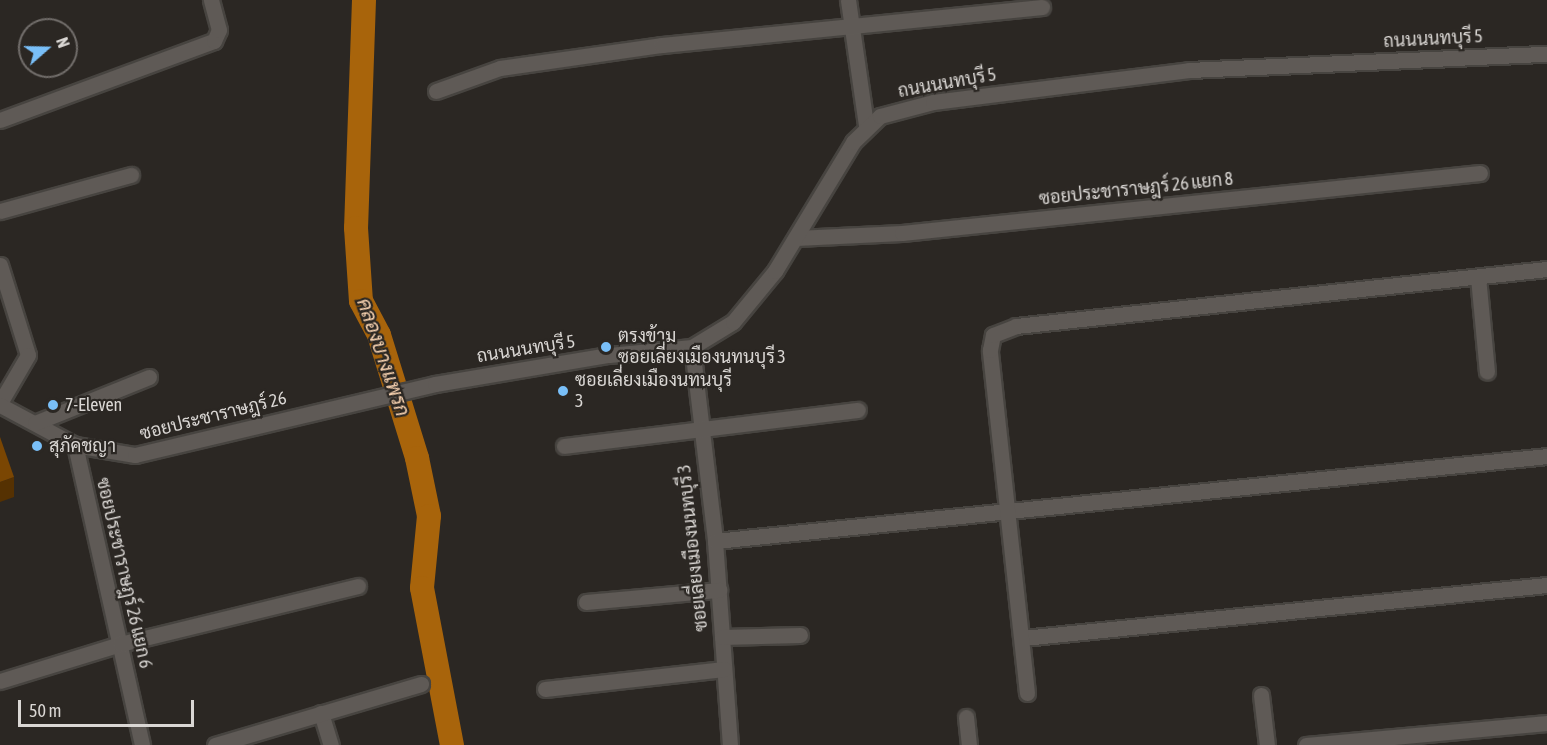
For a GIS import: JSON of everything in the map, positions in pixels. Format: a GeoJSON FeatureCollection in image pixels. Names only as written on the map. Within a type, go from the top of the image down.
{"type":"FeatureCollection","features":[{"type":"Feature","properties":{"kind":"street"},"geometry":{"type":"LineString","coordinates":[[0,120],[214,41],[219,30],[211,0]]}},
{"type":"Feature","properties":{"kind":"street"},"geometry":{"type":"LineString","coordinates":[[848,0],[866,125]]}},
{"type":"Feature","properties":{"kind":"street"},"geometry":{"type":"LineString","coordinates":[[436,91],[500,68],[681,43],[1042,7]]}},
{"type":"Feature","properties":{"kind":"street","name":"ถนนนนทบุรี 5"},"geometry":{"type":"LineString","coordinates":[[374,396],[590,358],[693,347],[733,322],[775,271],[866,125],[880,116],[933,102],[1189,70],[1547,54]]}},
{"type":"Feature","properties":{"kind":"street","name":"ซอยประชาราษฎร์ 26 แยก 8"},"geometry":{"type":"LineString","coordinates":[[796,238],[902,233],[1480,173]]}},
{"type":"Feature","properties":{"kind":"street"},"geometry":{"type":"LineString","coordinates":[[0,211],[131,175]]}},
{"type":"Feature","properties":{"kind":"street"},"geometry":{"type":"LineString","coordinates":[[0,265],[28,355],[0,404]]}},
{"type":"Feature","properties":{"kind":"street"},"geometry":{"type":"LineString","coordinates":[[1027,693],[1010,512],[990,350],[993,335],[1016,326],[1547,269]]}},
{"type":"Feature","properties":{"kind":"street"},"geometry":{"type":"LineString","coordinates":[[1478,277],[1487,372]]}},
{"type":"Feature","properties":{"kind":"street","name":"ซอยเลี่ยงเมืองนนทบุรี 3"},"geometry":{"type":"LineString","coordinates":[[693,347],[700,428],[715,541],[730,745]]}},
{"type":"Feature","properties":{"kind":"street"},"geometry":{"type":"LineString","coordinates":[[35,423],[149,377]]}},
{"type":"Feature","properties":{"kind":"street","name":"ซอยประชาราษฎร์ 26"},"geometry":{"type":"LineString","coordinates":[[0,404],[75,445],[135,455],[374,396]]}},
{"type":"Feature","properties":{"kind":"street"},"geometry":{"type":"LineString","coordinates":[[564,446],[858,410]]}},
{"type":"Feature","properties":{"kind":"street","name":"ซอยประชาราษฎร์ 26 แยก 6"},"geometry":{"type":"LineString","coordinates":[[75,445],[142,745]]}},
{"type":"Feature","properties":{"kind":"street"},"geometry":{"type":"LineString","coordinates":[[715,541],[1547,456]]}},
{"type":"Feature","properties":{"kind":"street"},"geometry":{"type":"LineString","coordinates":[[1023,638],[1547,585]]}},
{"type":"Feature","properties":{"kind":"street"},"geometry":{"type":"LineString","coordinates":[[0,681],[120,644],[358,586]]}},
{"type":"Feature","properties":{"kind":"street"},"geometry":{"type":"LineString","coordinates":[[586,602],[719,590]]}},
{"type":"Feature","properties":{"kind":"street"},"geometry":{"type":"LineString","coordinates":[[722,637],[800,634]]}},
{"type":"Feature","properties":{"kind":"street"},"geometry":{"type":"LineString","coordinates":[[545,689],[723,669]]}},
{"type":"Feature","properties":{"kind":"street"},"geometry":{"type":"LineString","coordinates":[[215,745],[421,684]]}},
{"type":"Feature","properties":{"kind":"street"},"geometry":{"type":"LineString","coordinates":[[1261,695],[1267,745]]}},
{"type":"Feature","properties":{"kind":"street"},"geometry":{"type":"LineString","coordinates":[[321,713],[331,745]]}},
{"type":"Feature","properties":{"kind":"street"},"geometry":{"type":"LineString","coordinates":[[966,717],[969,745]]}},
{"type":"Feature","properties":{"kind":"street"},"geometry":{"type":"LineString","coordinates":[[1306,745],[1547,723]]}},
{"type":"Feature","properties":{"kind":"building"},"geometry":{"type":"Polygon","coordinates":[[[0,437],[14,477],[0,482],[0,437]]]}},
{"type":"Feature","properties":{"kind":"waterway","name":"คลองบางแพรก"},"geometry":{"type":"LineString","coordinates":[[364,0],[356,228],[361,301],[379,335],[417,458],[429,516],[422,588],[452,745]]}},
{"type":"Feature","properties":{"kind":"place","name":"ตรงข้าม ซอยเลี่ยงเมืองนทนบุรี 3"},"geometry":{"type":"Point","coordinates":[606,347]}},
{"type":"Feature","properties":{"kind":"place","name":"ซอยเลี่ยงเมืองนทนบุรี 3"},"geometry":{"type":"Point","coordinates":[563,391]}},
{"type":"Feature","properties":{"kind":"place","name":"7-Eleven"},"geometry":{"type":"Point","coordinates":[53,405]}},
{"type":"Feature","properties":{"kind":"place","name":"สุภัคชญา"},"geometry":{"type":"Point","coordinates":[37,446]}}]}
